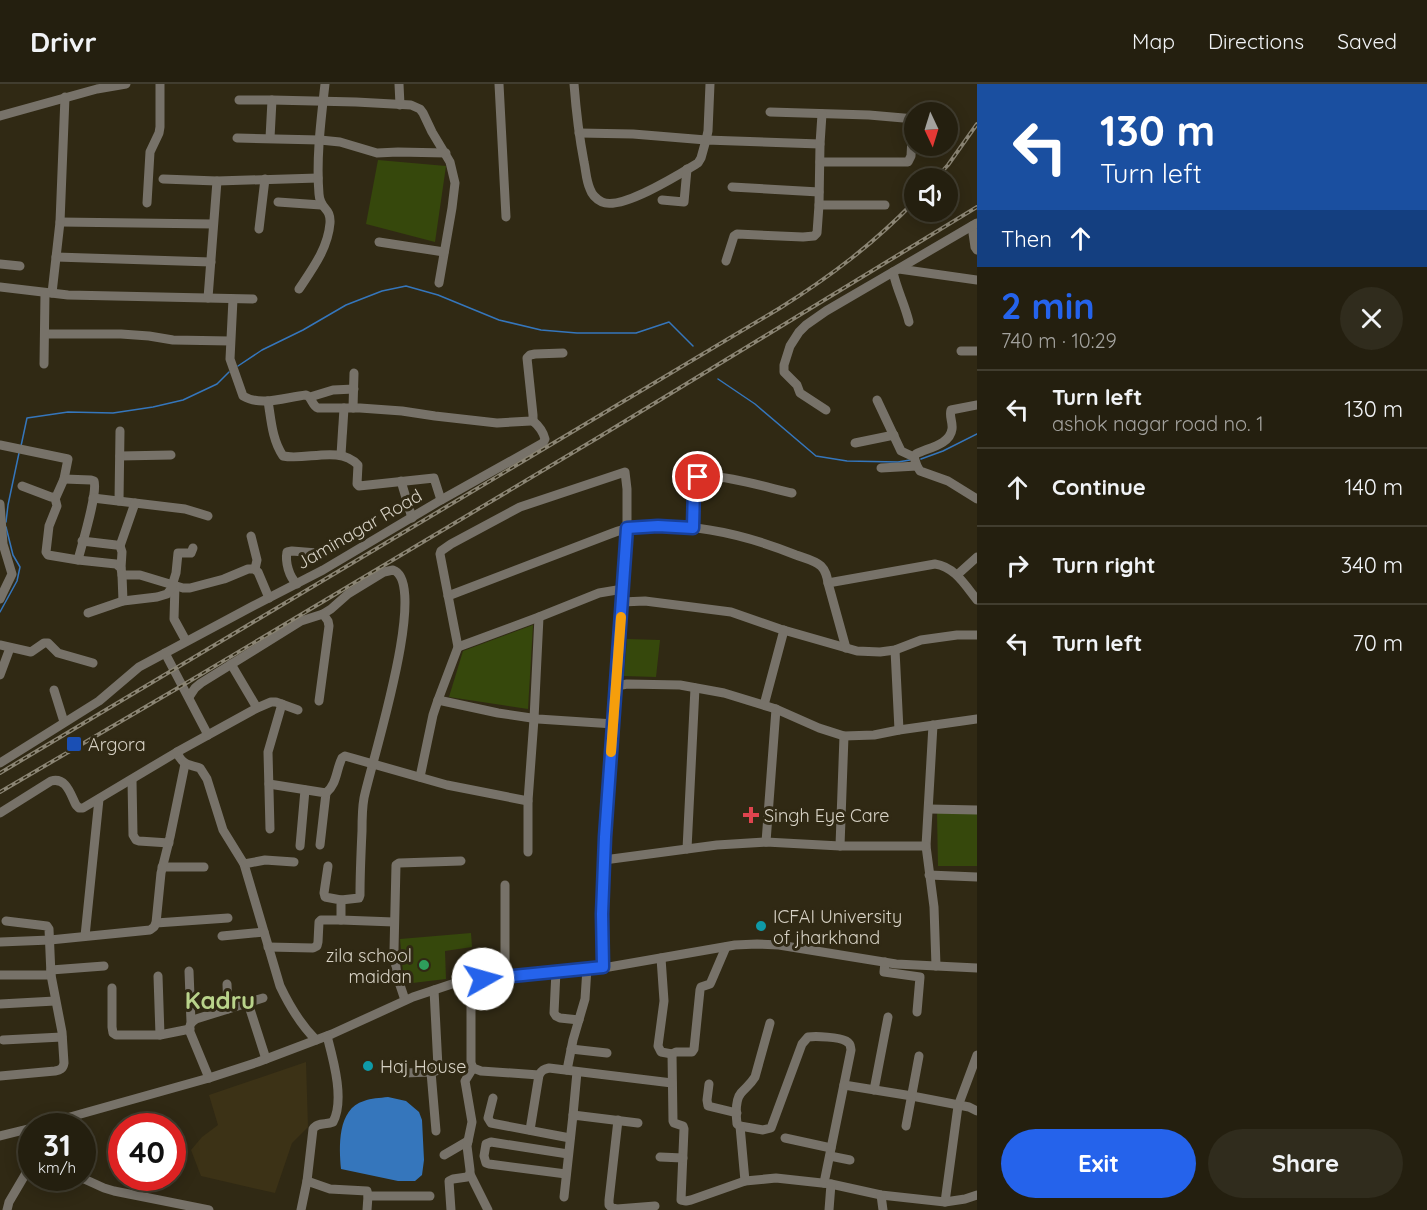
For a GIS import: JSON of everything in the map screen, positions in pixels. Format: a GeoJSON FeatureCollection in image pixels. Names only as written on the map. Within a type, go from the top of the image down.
{"type":"FeatureCollection","features":[{"type":"Feature","properties":{"kind":"street"},"geometry":{"type":"LineString","coordinates":[[0,117],[93,87],[126,84]]}},
{"type":"Feature","properties":{"kind":"street"},"geometry":{"type":"LineString","coordinates":[[147,203],[150,152],[160,127],[160,84]]}},
{"type":"Feature","properties":{"kind":"street"},"geometry":{"type":"LineString","coordinates":[[300,289],[318,260],[327,238],[330,221],[330,213],[321,205],[319,199],[318,178],[325,84]]}},
{"type":"Feature","properties":{"kind":"street"},"geometry":{"type":"LineString","coordinates":[[399,84],[400,105]]}},
{"type":"Feature","properties":{"kind":"street"},"geometry":{"type":"LineString","coordinates":[[499,84],[506,217]]}},
{"type":"Feature","properties":{"kind":"street"},"geometry":{"type":"LineString","coordinates":[[574,84],[587,181],[594,196],[601,202],[610,204],[626,201],[698,163],[708,130],[710,84]]}},
{"type":"Feature","properties":{"kind":"street"},"geometry":{"type":"LineString","coordinates":[[44,364],[49,293],[60,222],[65,97]]}},
{"type":"Feature","properties":{"kind":"street"},"geometry":{"type":"LineString","coordinates":[[239,100],[400,105],[417,108],[423,113],[446,153],[455,183],[453,208],[439,283]]}},
{"type":"Feature","properties":{"kind":"street"},"geometry":{"type":"LineString","coordinates":[[270,138],[272,100]]}},
{"type":"Feature","properties":{"kind":"street"},"geometry":{"type":"LineString","coordinates":[[770,112],[904,118]]}},
{"type":"Feature","properties":{"kind":"street"},"geometry":{"type":"LineString","coordinates":[[726,261],[734,236],[737,234],[803,237],[816,235],[822,114]]}},
{"type":"Feature","properties":{"kind":"street"},"geometry":{"type":"LineString","coordinates":[[579,133],[820,144]]}},
{"type":"Feature","properties":{"kind":"street"},"geometry":{"type":"LineString","coordinates":[[237,138],[340,142],[377,153],[446,153]]}},
{"type":"Feature","properties":{"kind":"street"},"geometry":{"type":"LineString","coordinates":[[819,162],[908,162],[911,156]]}},
{"type":"Feature","properties":{"kind":"street"},"geometry":{"type":"LineString","coordinates":[[662,200],[684,201],[687,170]]}},
{"type":"Feature","properties":{"kind":"street"},"geometry":{"type":"LineString","coordinates":[[163,179],[318,178]]}},
{"type":"Feature","properties":{"kind":"street"},"geometry":{"type":"LineString","coordinates":[[259,230],[265,179]]}},
{"type":"Feature","properties":{"kind":"street"},"geometry":{"type":"LineString","coordinates":[[208,298],[217,180]]}},
{"type":"Feature","properties":{"kind":"street"},"geometry":{"type":"LineString","coordinates":[[732,187],[819,192]]}},
{"type":"Feature","properties":{"kind":"street"},"geometry":{"type":"LineString","coordinates":[[278,202],[321,205]]}},
{"type":"Feature","properties":{"kind":"street"},"geometry":{"type":"LineString","coordinates":[[819,205],[885,205]]}},
{"type":"Feature","properties":{"kind":"street"},"geometry":{"type":"LineString","coordinates":[[60,222],[213,224]]}},
{"type":"Feature","properties":{"kind":"street"},"geometry":{"type":"LineString","coordinates":[[826,411],[800,393],[797,385],[785,374],[784,365],[790,346],[799,332],[815,318],[974,225],[977,250]]}},
{"type":"Feature","properties":{"kind":"street"},"geometry":{"type":"LineString","coordinates":[[380,242],[444,252]]}},
{"type":"Feature","properties":{"kind":"street"},"geometry":{"type":"LineString","coordinates":[[56,257],[211,262]]}},
{"type":"Feature","properties":{"kind":"street"},"geometry":{"type":"LineString","coordinates":[[0,264],[20,266]]}},
{"type":"Feature","properties":{"kind":"street"},"geometry":{"type":"LineString","coordinates":[[896,271],[977,280]]}},
{"type":"Feature","properties":{"kind":"street"},"geometry":{"type":"LineString","coordinates":[[896,271],[897,290],[905,306],[909,322]]}},
{"type":"Feature","properties":{"kind":"street"},"geometry":{"type":"LineString","coordinates":[[0,287],[49,293],[253,299]]}},
{"type":"Feature","properties":{"kind":"street"},"geometry":{"type":"LineString","coordinates":[[233,299],[231,364],[245,398],[268,401],[306,395],[310,397],[328,391],[354,389]]}},
{"type":"Feature","properties":{"kind":"street"},"geometry":{"type":"LineString","coordinates":[[45,334],[121,334],[173,340],[230,341]]}},
{"type":"Feature","properties":{"kind":"street"},"geometry":{"type":"LineString","coordinates":[[961,351],[977,351]]}},
{"type":"Feature","properties":{"kind":"street"},"geometry":{"type":"LineString","coordinates":[[310,397],[316,408],[410,411],[497,423],[533,421],[527,358],[535,354],[563,353]]}},
{"type":"Feature","properties":{"kind":"street"},"geometry":{"type":"LineString","coordinates":[[341,455],[354,389],[354,373]]}},
{"type":"Feature","properties":{"kind":"street"},"geometry":{"type":"LineString","coordinates":[[878,400],[901,451],[915,461],[920,471],[948,481],[977,499]]}},
{"type":"Feature","properties":{"kind":"street"},"geometry":{"type":"LineString","coordinates":[[268,401],[273,433],[283,456],[341,455],[358,465],[357,484],[359,486],[434,478],[441,500]]}},
{"type":"Feature","properties":{"kind":"street"},"geometry":{"type":"LineString","coordinates":[[915,461],[916,454],[950,437],[952,429],[949,413],[951,410],[977,405]]}},
{"type":"Feature","properties":{"kind":"street","name":"Jaminagar Road"},"geometry":{"type":"LineString","coordinates":[[0,763],[99,701],[139,667],[353,554],[544,441],[541,429],[533,421]]}},
{"type":"Feature","properties":{"kind":"street"},"geometry":{"type":"LineString","coordinates":[[118,501],[120,431]]}},
{"type":"Feature","properties":{"kind":"street"},"geometry":{"type":"LineString","coordinates":[[855,443],[894,435]]}},
{"type":"Feature","properties":{"kind":"street"},"geometry":{"type":"LineString","coordinates":[[0,445],[68,459],[64,479],[55,498]]}},
{"type":"Feature","properties":{"kind":"street"},"geometry":{"type":"LineString","coordinates":[[120,456],[171,455]]}},
{"type":"Feature","properties":{"kind":"street"},"geometry":{"type":"LineString","coordinates":[[881,468],[915,461]]}},
{"type":"Feature","properties":{"kind":"street"},"geometry":{"type":"LineString","coordinates":[[420,777],[433,715],[458,647],[441,550],[520,507],[625,472],[627,528],[605,837],[602,914],[603,967]]}},
{"type":"Feature","properties":{"kind":"street"},"geometry":{"type":"LineString","coordinates":[[693,528],[694,486],[698,477],[736,480],[792,493]]}},
{"type":"Feature","properties":{"kind":"street"},"geometry":{"type":"LineString","coordinates":[[64,479],[94,481],[95,486],[78,560]]}},
{"type":"Feature","properties":{"kind":"street"},"geometry":{"type":"LineString","coordinates":[[401,481],[412,518]]}},
{"type":"Feature","properties":{"kind":"street"},"geometry":{"type":"LineString","coordinates":[[22,486],[55,498]]}},
{"type":"Feature","properties":{"kind":"street"},"geometry":{"type":"LineString","coordinates":[[968,493],[977,487]]}},
{"type":"Feature","properties":{"kind":"street"},"geometry":{"type":"LineString","coordinates":[[55,498],[57,506],[46,536],[46,554],[50,556],[116,564],[121,572],[186,588],[224,579],[248,569],[255,569]]}},
{"type":"Feature","properties":{"kind":"street"},"geometry":{"type":"LineString","coordinates":[[93,498],[185,509],[208,516]]}},
{"type":"Feature","properties":{"kind":"street"},"geometry":{"type":"LineString","coordinates":[[123,601],[120,546],[135,503]]}},
{"type":"Feature","properties":{"kind":"street"},"geometry":{"type":"LineString","coordinates":[[0,504],[5,564],[12,574],[0,599]]}},
{"type":"Feature","properties":{"kind":"street"},"geometry":{"type":"LineString","coordinates":[[448,596],[627,528],[658,526],[693,528],[741,536],[817,563],[826,572],[846,648]]}},
{"type":"Feature","properties":{"kind":"street"},"geometry":{"type":"LineString","coordinates":[[251,536],[257,560],[255,569]]}},
{"type":"Feature","properties":{"kind":"street"},"geometry":{"type":"LineString","coordinates":[[82,541],[120,546]]}},
{"type":"Feature","properties":{"kind":"street"},"geometry":{"type":"LineString","coordinates":[[186,641],[174,619],[174,585],[178,553],[191,553],[193,548]]}},
{"type":"Feature","properties":{"kind":"street"},"geometry":{"type":"LineString","coordinates":[[297,584],[293,581],[289,571],[287,552],[318,553]]}},
{"type":"Feature","properties":{"kind":"street"},"geometry":{"type":"LineString","coordinates":[[957,575],[977,557]]}},
{"type":"Feature","properties":{"kind":"street"},"geometry":{"type":"LineString","coordinates":[[828,583],[935,564],[949,568],[977,600]]}},
{"type":"Feature","properties":{"kind":"street"},"geometry":{"type":"LineString","coordinates":[[255,569],[269,598]]}},
{"type":"Feature","properties":{"kind":"street"},"geometry":{"type":"LineString","coordinates":[[189,697],[201,682],[301,621],[323,614],[348,594],[384,573],[397,571],[401,577],[405,595],[401,648],[364,798],[359,898],[341,900],[325,897],[328,866]]}},
{"type":"Feature","properties":{"kind":"street"},"geometry":{"type":"LineString","coordinates":[[88,613],[123,601],[164,595],[170,592],[174,585]]}},
{"type":"Feature","properties":{"kind":"street"},"geometry":{"type":"LineString","coordinates":[[458,647],[598,593],[623,589]]}},
{"type":"Feature","properties":{"kind":"street"},"geometry":{"type":"LineString","coordinates":[[622,602],[645,601],[731,612],[857,651],[880,652],[895,650],[921,640],[957,634],[977,635]]}},
{"type":"Feature","properties":{"kind":"street"},"geometry":{"type":"LineString","coordinates":[[319,701],[329,626],[323,614]]}},
{"type":"Feature","properties":{"kind":"street"},"geometry":{"type":"LineString","coordinates":[[528,852],[528,801],[539,617]]}},
{"type":"Feature","properties":{"kind":"street"},"geometry":{"type":"LineString","coordinates":[[764,705],[784,630]]}},
{"type":"Feature","properties":{"kind":"street"},"geometry":{"type":"LineString","coordinates":[[0,645],[31,652],[44,643],[48,643],[58,654],[93,663]]}},
{"type":"Feature","properties":{"kind":"street"},"geometry":{"type":"LineString","coordinates":[[0,675],[10,648]]}},
{"type":"Feature","properties":{"kind":"street"},"geometry":{"type":"LineString","coordinates":[[895,650],[899,730]]}},
{"type":"Feature","properties":{"kind":"street"},"geometry":{"type":"LineString","coordinates":[[165,653],[207,735]]}},
{"type":"Feature","properties":{"kind":"street"},"geometry":{"type":"LineString","coordinates":[[231,664],[257,708]]}},
{"type":"Feature","properties":{"kind":"street"},"geometry":{"type":"LineString","coordinates":[[617,686],[627,684],[670,685],[724,693],[776,709],[844,736],[874,735],[977,719]]}},
{"type":"Feature","properties":{"kind":"street"},"geometry":{"type":"LineString","coordinates":[[687,849],[695,688]]}},
{"type":"Feature","properties":{"kind":"street"},"geometry":{"type":"LineString","coordinates":[[54,690],[64,722]]}},
{"type":"Feature","properties":{"kind":"street"},"geometry":{"type":"LineString","coordinates":[[438,700],[534,718],[614,724]]}},
{"type":"Feature","properties":{"kind":"street"},"geometry":{"type":"LineString","coordinates":[[0,813],[56,779],[64,783],[79,808],[83,808],[257,708],[271,702],[298,710]]}},
{"type":"Feature","properties":{"kind":"street"},"geometry":{"type":"LineString","coordinates":[[270,829],[268,752],[282,704]]}},
{"type":"Feature","properties":{"kind":"street"},"geometry":{"type":"LineString","coordinates":[[766,843],[776,709]]}},
{"type":"Feature","properties":{"kind":"street"},"geometry":{"type":"LineString","coordinates":[[933,725],[926,846],[934,907],[936,966]]}},
{"type":"Feature","properties":{"kind":"street"},"geometry":{"type":"LineString","coordinates":[[840,846],[844,736]]}},
{"type":"Feature","properties":{"kind":"street"},"geometry":{"type":"LineString","coordinates":[[177,752],[185,764],[200,768],[207,779],[224,830],[244,864],[275,974],[285,997],[316,1040]]}},
{"type":"Feature","properties":{"kind":"street"},"geometry":{"type":"LineString","coordinates":[[320,845],[326,793],[333,785],[342,758],[345,756],[447,784],[528,801]]}},
{"type":"Feature","properties":{"kind":"street"},"geometry":{"type":"LineString","coordinates":[[0,942],[50,940],[150,930],[154,927],[162,867],[185,764]]}},
{"type":"Feature","properties":{"kind":"street"},"geometry":{"type":"LineString","coordinates":[[132,780],[134,838],[139,841],[169,843]]}},
{"type":"Feature","properties":{"kind":"street"},"geometry":{"type":"LineString","coordinates":[[268,784],[326,793]]}},
{"type":"Feature","properties":{"kind":"street"},"geometry":{"type":"LineString","coordinates":[[300,846],[305,790]]}},
{"type":"Feature","properties":{"kind":"street"},"geometry":{"type":"LineString","coordinates":[[85,936],[99,799]]}},
{"type":"Feature","properties":{"kind":"street"},"geometry":{"type":"LineString","coordinates":[[929,809],[977,810]]}},
{"type":"Feature","properties":{"kind":"street"},"geometry":{"type":"LineString","coordinates":[[604,860],[717,845],[766,843],[926,846]]}},
{"type":"Feature","properties":{"kind":"street"},"geometry":{"type":"LineString","coordinates":[[244,864],[266,860],[294,862]]}},
{"type":"Feature","properties":{"kind":"street"},"geometry":{"type":"LineString","coordinates":[[405,1000],[395,963],[396,865],[399,863],[461,861]]}},
{"type":"Feature","properties":{"kind":"street"},"geometry":{"type":"LineString","coordinates":[[162,867],[204,867]]}},
{"type":"Feature","properties":{"kind":"street"},"geometry":{"type":"LineString","coordinates":[[929,874],[977,877]]}},
{"type":"Feature","properties":{"kind":"street"},"geometry":{"type":"LineString","coordinates":[[505,885],[505,976]]}},
{"type":"Feature","properties":{"kind":"street"},"geometry":{"type":"LineString","coordinates":[[341,900],[341,920]]}},
{"type":"Feature","properties":{"kind":"street"},"geometry":{"type":"LineString","coordinates":[[156,923],[228,918]]}},
{"type":"Feature","properties":{"kind":"street"},"geometry":{"type":"LineString","coordinates":[[268,947],[313,948],[317,946],[321,920],[394,922]]}},
{"type":"Feature","properties":{"kind":"street"},"geometry":{"type":"LineString","coordinates":[[0,1076],[60,1070],[64,1063],[51,972],[49,929],[47,926],[6,921]]}},
{"type":"Feature","properties":{"kind":"street"},"geometry":{"type":"LineString","coordinates":[[222,936],[264,932]]}},
{"type":"Feature","properties":{"kind":"street"},"geometry":{"type":"LineString","coordinates":[[84,1113],[209,1078],[266,1059],[327,1036],[405,1000],[458,982],[603,967],[746,945],[779,945],[885,962],[977,968]]}},
{"type":"Feature","properties":{"kind":"street"},"geometry":{"type":"LineString","coordinates":[[661,958],[664,1001],[658,1046],[661,1052],[672,1054],[692,1052],[700,990],[701,987],[710,984],[726,947]]}},
{"type":"Feature","properties":{"kind":"street"},"geometry":{"type":"LineString","coordinates":[[885,962],[884,972],[920,977],[917,1012]]}},
{"type":"Feature","properties":{"kind":"street"},"geometry":{"type":"LineString","coordinates":[[0,975],[104,966]]}},
{"type":"Feature","properties":{"kind":"street"},"geometry":{"type":"LineString","coordinates":[[567,1070],[585,999],[587,968]]}},
{"type":"Feature","properties":{"kind":"street"},"geometry":{"type":"LineString","coordinates":[[189,971],[191,1026],[209,1078]]}},
{"type":"Feature","properties":{"kind":"street"},"geometry":{"type":"LineString","coordinates":[[556,971],[554,1013],[560,1018],[579,1020]]}},
{"type":"Feature","properties":{"kind":"street"},"geometry":{"type":"LineString","coordinates":[[158,976],[160,1035]]}},
{"type":"Feature","properties":{"kind":"street"},"geometry":{"type":"LineString","coordinates":[[471,980],[471,1063],[473,1068],[481,1071],[539,1075]]}},
{"type":"Feature","properties":{"kind":"street"},"geometry":{"type":"LineString","coordinates":[[227,984],[228,1009]]}},
{"type":"Feature","properties":{"kind":"street"},"geometry":{"type":"LineString","coordinates":[[112,988],[113,1033],[122,1036],[160,1035],[191,1026],[195,1019],[263,998]]}},
{"type":"Feature","properties":{"kind":"street"},"geometry":{"type":"LineString","coordinates":[[404,1073],[436,1071],[438,1064],[434,990]]}},
{"type":"Feature","properties":{"kind":"street"},"geometry":{"type":"LineString","coordinates":[[0,1004],[55,1001]]}},
{"type":"Feature","properties":{"kind":"street"},"geometry":{"type":"LineString","coordinates":[[248,1003],[266,1059]]}},
{"type":"Feature","properties":{"kind":"street"},"geometry":{"type":"LineString","coordinates":[[874,1090],[888,1017]]}},
{"type":"Feature","properties":{"kind":"street"},"geometry":{"type":"LineString","coordinates":[[745,1181],[740,1126],[737,1124],[739,1096],[755,1077],[770,1023]]}},
{"type":"Feature","properties":{"kind":"street"},"geometry":{"type":"LineString","coordinates":[[301,1210],[313,1129],[315,1126],[333,1122],[336,1115],[338,1088],[327,1036]]}},
{"type":"Feature","properties":{"kind":"street"},"geometry":{"type":"LineString","coordinates":[[3,1040],[62,1037]]}},
{"type":"Feature","properties":{"kind":"street"},"geometry":{"type":"LineString","coordinates":[[740,1126],[763,1130],[771,1128],[802,1044],[808,1037],[848,1042],[850,1050],[830,1152],[829,1210]]}},
{"type":"Feature","properties":{"kind":"street"},"geometry":{"type":"LineString","coordinates":[[571,1049],[608,1053]]}},
{"type":"Feature","properties":{"kind":"street"},"geometry":{"type":"LineString","coordinates":[[672,1054],[673,1121],[684,1129],[681,1200],[677,1210]]}},
{"type":"Feature","properties":{"kind":"street"},"geometry":{"type":"LineString","coordinates":[[945,1202],[958,1106],[977,1055]]}},
{"type":"Feature","properties":{"kind":"street"},"geometry":{"type":"LineString","coordinates":[[906,1126],[919,1056]]}},
{"type":"Feature","properties":{"kind":"street"},"geometry":{"type":"LineString","coordinates":[[473,1068],[465,1081],[472,1122],[468,1141],[470,1174],[488,1210]]}},
{"type":"Feature","properties":{"kind":"street"},"geometry":{"type":"LineString","coordinates":[[530,1130],[539,1075],[544,1069],[672,1083]]}},
{"type":"Feature","properties":{"kind":"street"},"geometry":{"type":"LineString","coordinates":[[431,1072],[436,1131]]}},
{"type":"Feature","properties":{"kind":"street"},"geometry":{"type":"LineString","coordinates":[[564,1197],[577,1072]]}},
{"type":"Feature","properties":{"kind":"street"},"geometry":{"type":"LineString","coordinates":[[709,1084],[706,1100],[708,1106],[737,1113]]}},
{"type":"Feature","properties":{"kind":"street"},"geometry":{"type":"LineString","coordinates":[[844,1085],[969,1107],[977,1111]]}},
{"type":"Feature","properties":{"kind":"street"},"geometry":{"type":"LineString","coordinates":[[493,1098],[488,1118],[491,1123],[570,1138]]}},
{"type":"Feature","properties":{"kind":"street"},"geometry":{"type":"LineString","coordinates":[[573,1115],[638,1123]]}},
{"type":"Feature","properties":{"kind":"street"},"geometry":{"type":"LineString","coordinates":[[618,1120],[609,1205],[617,1209],[655,1206]]}},
{"type":"Feature","properties":{"kind":"street"},"geometry":{"type":"LineString","coordinates":[[0,1136],[18,1132]]}},
{"type":"Feature","properties":{"kind":"street"},"geometry":{"type":"LineString","coordinates":[[785,1138],[850,1160]]}},
{"type":"Feature","properties":{"kind":"street"},"geometry":{"type":"LineString","coordinates":[[444,1155],[468,1141]]}},
{"type":"Feature","properties":{"kind":"street"},"geometry":{"type":"LineString","coordinates":[[566,1174],[489,1164],[484,1156],[486,1144],[491,1142],[568,1154]]}},
{"type":"Feature","properties":{"kind":"street"},"geometry":{"type":"LineString","coordinates":[[660,1157],[683,1158]]}},
{"type":"Feature","properties":{"kind":"street"},"geometry":{"type":"LineString","coordinates":[[451,1210],[449,1181],[467,1177],[470,1174]]}},
{"type":"Feature","properties":{"kind":"street"},"geometry":{"type":"LineString","coordinates":[[681,1200],[686,1201],[745,1181],[776,1178],[828,1183],[881,1195],[945,1202],[977,1195]]}},
{"type":"Feature","properties":{"kind":"street"},"geometry":{"type":"LineString","coordinates":[[307,1181],[330,1189],[367,1191],[368,1210]]}},
{"type":"Feature","properties":{"kind":"street"},"geometry":{"type":"LineString","coordinates":[[96,1184],[114,1191],[192,1209],[209,1210]]}},
{"type":"Feature","properties":{"kind":"street"},"geometry":{"type":"LineString","coordinates":[[7,1210],[18,1187]]}},
{"type":"Feature","properties":{"kind":"street"},"geometry":{"type":"LineString","coordinates":[[881,1195],[883,1210]]}},
{"type":"Feature","properties":{"kind":"street"},"geometry":{"type":"LineString","coordinates":[[369,1196],[430,1196]]}},
{"type":"Feature","properties":{"kind":"street"},"geometry":{"type":"LineString","coordinates":[[965,1199],[966,1210]]}},
{"type":"Feature","properties":{"kind":"shaded area"},"geometry":{"type":"Polygon","coordinates":[[[306,1062],[308,1127],[292,1143],[275,1193],[201,1176],[191,1150],[202,1137],[218,1125],[209,1095],[306,1062]]]}},
{"type":"Feature","properties":{"kind":"green space"},"geometry":{"type":"Polygon","coordinates":[[[378,160],[446,166],[435,242],[366,224],[378,160]]]}},
{"type":"Feature","properties":{"kind":"green space"},"geometry":{"type":"Polygon","coordinates":[[[533,625],[528,709],[449,697],[463,651],[533,625]]]}},
{"type":"Feature","properties":{"kind":"green space"},"geometry":{"type":"Polygon","coordinates":[[[627,639],[660,640],[656,677],[624,676],[627,639]]]}},
{"type":"Feature","properties":{"kind":"green space"},"geometry":{"type":"Polygon","coordinates":[[[937,812],[977,813],[977,866],[938,866],[937,812]]]}},
{"type":"Feature","properties":{"kind":"green space","name":"zila school maidan"},"geometry":{"type":"Polygon","coordinates":[[[471,933],[472,947],[445,951],[446,979],[404,984],[400,939],[471,933]]]}},
{"type":"Feature","properties":{"kind":"water"},"geometry":{"type":"Polygon","coordinates":[[[388,1097],[406,1101],[419,1112],[422,1120],[424,1160],[422,1175],[415,1181],[398,1181],[341,1169],[340,1140],[344,1120],[349,1112],[355,1105],[364,1101],[388,1097]]]}},
{"type":"Feature","properties":{"kind":"waterway"},"geometry":{"type":"LineString","coordinates":[[238,366],[262,350],[346,305],[382,291],[406,286],[438,295],[499,320],[541,330],[577,333],[636,333],[669,322],[693,346]]}},
{"type":"Feature","properties":{"kind":"waterway"},"geometry":{"type":"LineString","coordinates":[[21,446],[27,418],[68,412],[113,413],[153,407],[183,400],[217,384],[229,372]]}},
{"type":"Feature","properties":{"kind":"waterway"},"geometry":{"type":"LineString","coordinates":[[718,379],[755,404],[816,456],[847,461],[898,462],[910,460]]}},
{"type":"Feature","properties":{"kind":"waterway"},"geometry":{"type":"LineString","coordinates":[[921,459],[977,434]]}},
{"type":"Feature","properties":{"kind":"waterway"},"geometry":{"type":"LineString","coordinates":[[6,522],[19,453]]}},
{"type":"Feature","properties":{"kind":"waterway"},"geometry":{"type":"LineString","coordinates":[[0,612],[17,581],[20,567],[13,555],[6,527]]}},
{"type":"Feature","properties":{"kind":"railway"},"geometry":{"type":"LineString","coordinates":[[945,168],[977,124]]}},
{"type":"Feature","properties":{"kind":"railway"},"geometry":{"type":"LineString","coordinates":[[0,792],[599,437],[977,207]]}},
{"type":"Feature","properties":{"kind":"railway"},"geometry":{"type":"LineString","coordinates":[[0,773],[780,308],[850,259],[904,212]]}},
{"type":"Feature","properties":{"kind":"slow traffic"},"geometry":{"type":"LineString","coordinates":[[611,752],[621,617]]}},
{"type":"Feature","properties":{"kind":"place","name":"Argora"},"geometry":{"type":"Point","coordinates":[74,744]}},
{"type":"Feature","properties":{"kind":"place","name":"Singh Eye Care"},"geometry":{"type":"Point","coordinates":[751,815]}},
{"type":"Feature","properties":{"kind":"place","name":"ICFAI University of jharkhand"},"geometry":{"type":"Point","coordinates":[761,926]}},
{"type":"Feature","properties":{"kind":"place","name":"zila school maidan"},"geometry":{"type":"Point","coordinates":[424,965]}},
{"type":"Feature","properties":{"kind":"place","name":"Haj House"},"geometry":{"type":"Point","coordinates":[368,1066]}},
{"type":"Feature","properties":{"kind":"district","name":"Kadru"},"geometry":{"type":"Point","coordinates":[220,1000]}},
{"type":"Feature","properties":{"kind":"route"},"geometry":{"type":"LineString","coordinates":[[483,979],[603,967],[602,914],[605,837],[627,528],[641,526],[693,528],[694,486],[698,477]]}}]}
